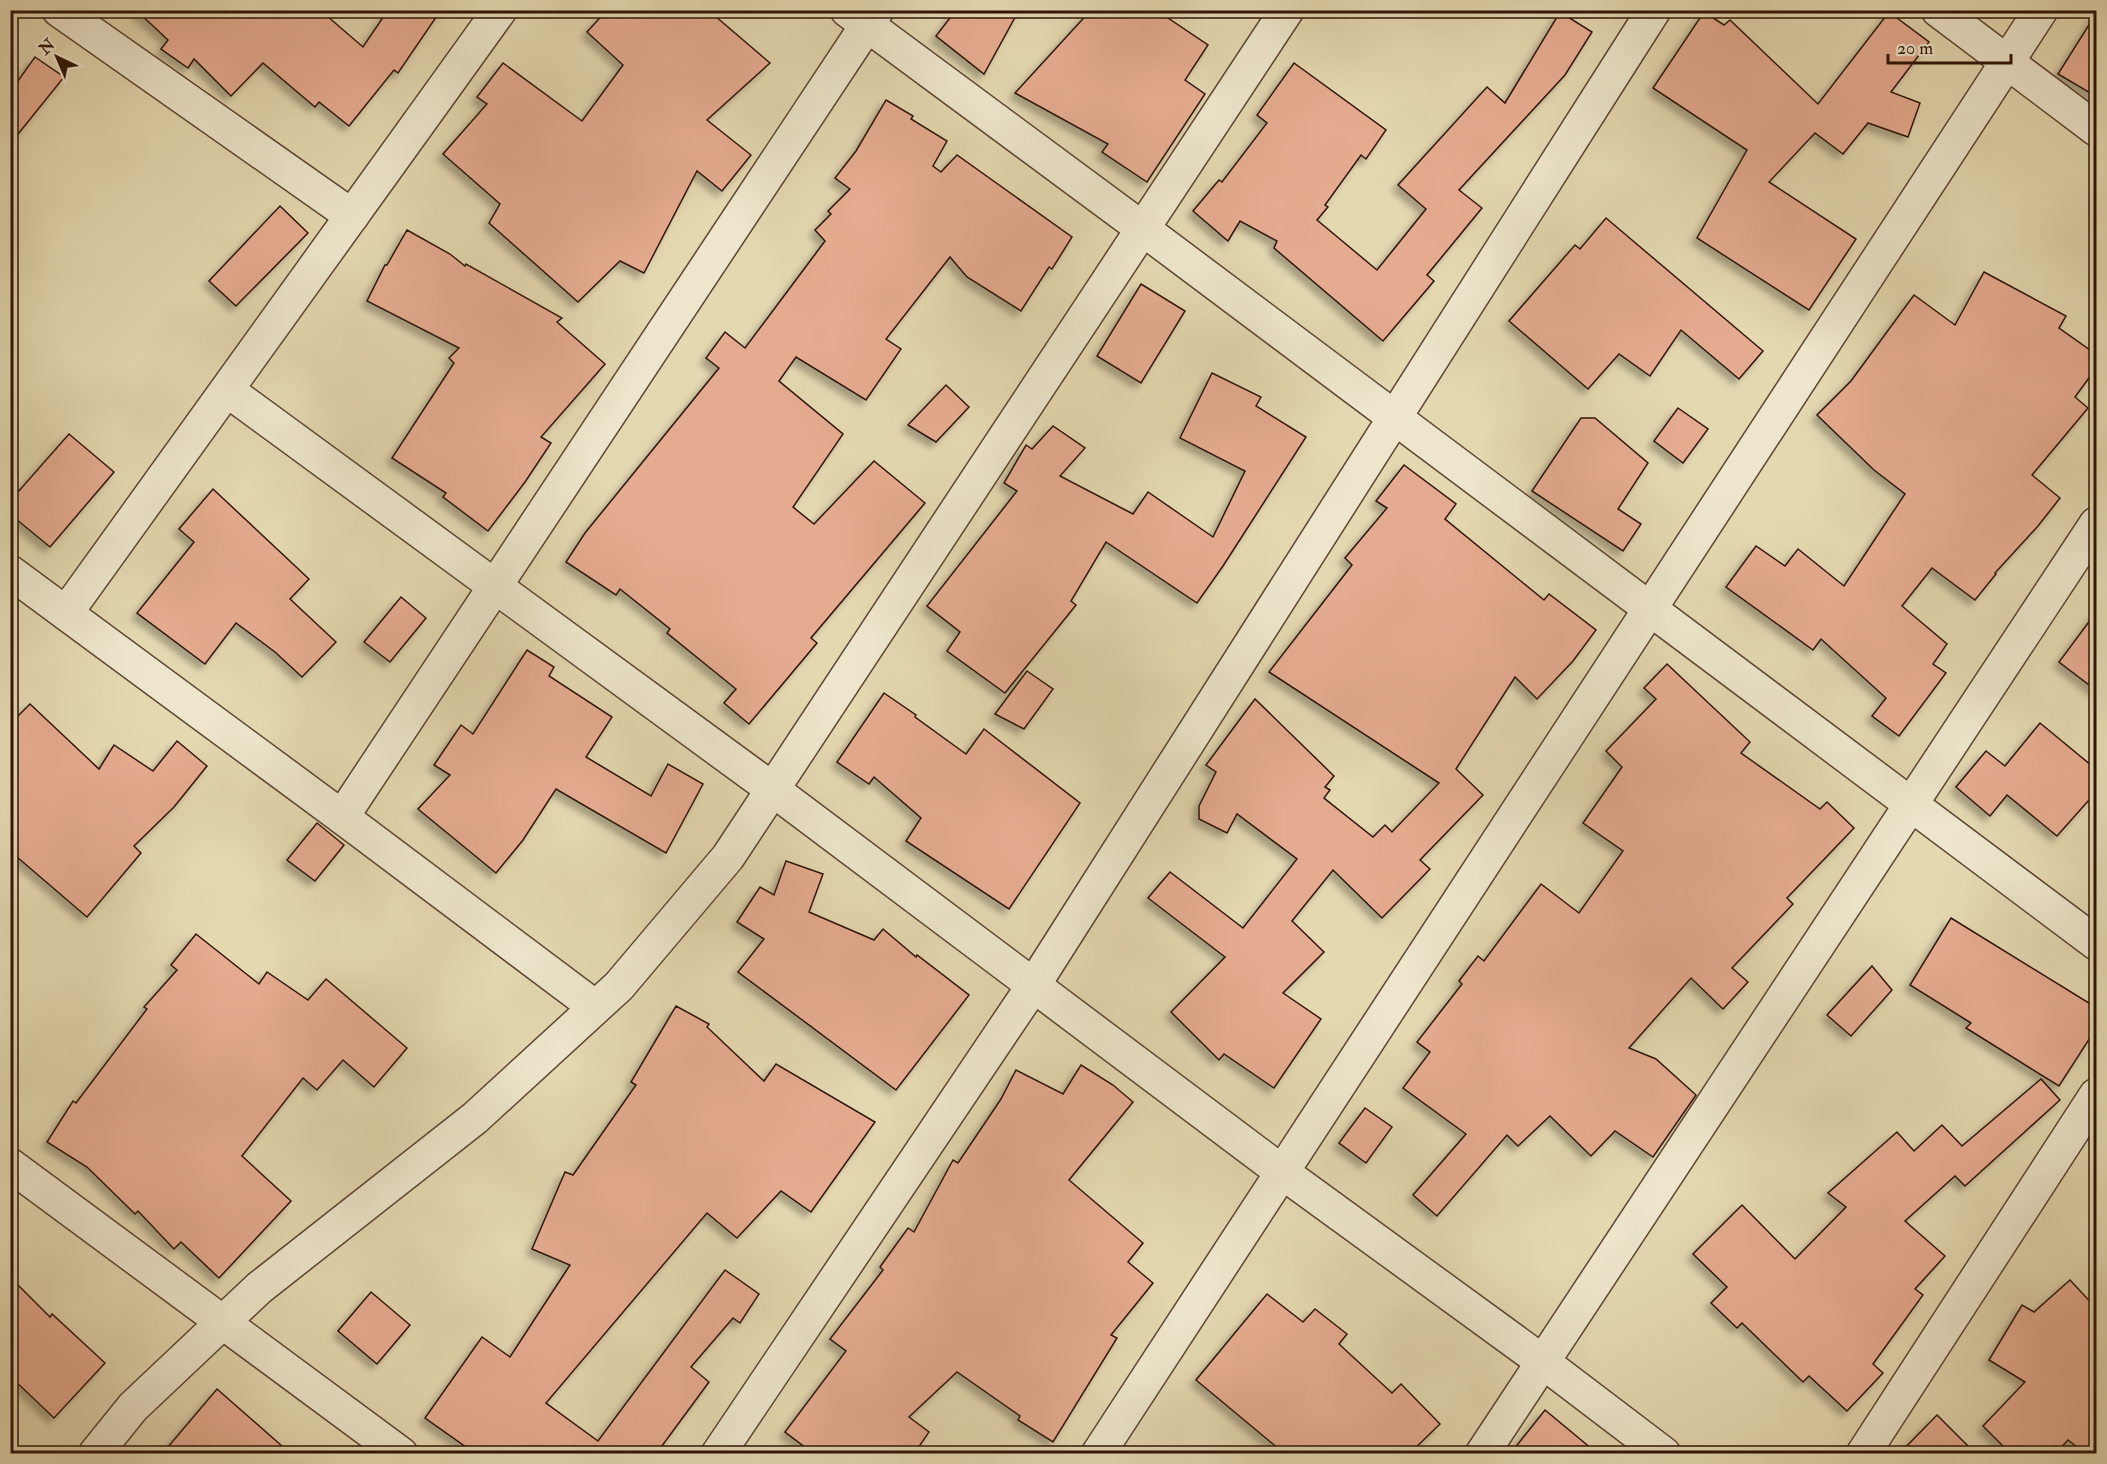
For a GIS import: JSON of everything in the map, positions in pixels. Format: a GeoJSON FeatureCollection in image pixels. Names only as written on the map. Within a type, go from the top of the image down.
{"type":"FeatureCollection","features":[{"type":"Feature","properties":{"kind":"street"},"geometry":{"type":"LineString","coordinates":[[59,10],[352,216]]}},
{"type":"Feature","properties":{"kind":"street"},"geometry":{"type":"LineString","coordinates":[[66,613],[500,10]]}},
{"type":"Feature","properties":{"kind":"street"},"geometry":{"type":"LineString","coordinates":[[95,1454],[133,1407],[259,1288],[475,1118],[619,986],[728,857],[1287,10]]}},
{"type":"Feature","properties":{"kind":"street"},"geometry":{"type":"LineString","coordinates":[[718,1454],[1033,986],[1654,10]]}},
{"type":"Feature","properties":{"kind":"street"},"geometry":{"type":"LineString","coordinates":[[1938,10],[2097,129]]}},
{"type":"Feature","properties":{"kind":"street"},"geometry":{"type":"LineString","coordinates":[[1098,1454],[2041,10]]}},
{"type":"Feature","properties":{"kind":"street"},"geometry":{"type":"LineString","coordinates":[[342,817],[496,587],[864,16],[1143,229],[2097,943]]}},
{"type":"Feature","properties":{"kind":"street"},"geometry":{"type":"LineString","coordinates":[[227,390],[772,789],[1282,1173],[1543,1362],[1664,1454]]}},
{"type":"Feature","properties":{"kind":"street"},"geometry":{"type":"LineString","coordinates":[[1482,1454],[2097,524]]}},
{"type":"Feature","properties":{"kind":"street"},"geometry":{"type":"LineString","coordinates":[[10,572],[595,1007]]}},
{"type":"Feature","properties":{"kind":"street"},"geometry":{"type":"LineString","coordinates":[[1863,1454],[2097,1095]]}},
{"type":"Feature","properties":{"kind":"street"},"geometry":{"type":"LineString","coordinates":[[10,1165],[401,1454]]}},
{"type":"Feature","properties":{"kind":"building"},"geometry":{"type":"Polygon","coordinates":[[[136,10],[320,10],[363,47],[388,10],[441,10],[398,73],[394,70],[349,126],[319,102],[315,107],[263,63],[231,96],[194,59],[188,68],[161,49],[168,40],[136,10]]]}},
{"type":"Feature","properties":{"kind":"building"},"geometry":{"type":"Polygon","coordinates":[[[607,10],[708,10],[770,63],[707,120],[751,155],[722,191],[697,171],[644,273],[620,261],[578,302],[489,223],[500,204],[443,154],[487,104],[477,97],[503,63],[582,121],[623,65],[587,32],[607,10]]]}},
{"type":"Feature","properties":{"kind":"building"},"geometry":{"type":"Polygon","coordinates":[[[956,10],[1019,10],[984,74],[936,36],[956,10]]]}},
{"type":"Feature","properties":{"kind":"building"},"geometry":{"type":"Polygon","coordinates":[[[1091,10],[1156,10],[1208,45],[1185,80],[1205,94],[1147,182],[1102,152],[1108,144],[1015,93],[1091,10]]]}},
{"type":"Feature","properties":{"kind":"building"},"geometry":{"type":"Polygon","coordinates":[[[1560,12],[1592,32],[1565,75],[1459,190],[1482,208],[1427,275],[1434,281],[1383,341],[1274,248],[1277,241],[1240,221],[1228,241],[1193,211],[1219,180],[1222,182],[1267,123],[1257,115],[1294,63],[1386,130],[1366,159],[1361,155],[1325,205],[1328,207],[1317,220],[1377,270],[1426,209],[1398,185],[1487,87],[1505,103],[1560,12]]]}},
{"type":"Feature","properties":{"kind":"building"},"geometry":{"type":"Polygon","coordinates":[[[1704,12],[1724,25],[1730,20],[1818,104],[1889,12],[1929,42],[1891,92],[1920,103],[1908,137],[1868,123],[1843,154],[1815,133],[1769,182],[1856,239],[1809,310],[1697,238],[1747,150],[1653,88],[1704,12]]]}},
{"type":"Feature","properties":{"kind":"building"},"geometry":{"type":"Polygon","coordinates":[[[2097,12],[2097,97],[2058,74],[2097,12]]]}},
{"type":"Feature","properties":{"kind":"building"},"geometry":{"type":"Polygon","coordinates":[[[35,57],[64,77],[10,144],[10,92],[35,57]]]}},
{"type":"Feature","properties":{"kind":"building"},"geometry":{"type":"Polygon","coordinates":[[[886,100],[913,116],[911,119],[947,141],[933,166],[941,172],[957,155],[1072,237],[1052,269],[1049,267],[1021,311],[967,277],[950,257],[886,339],[901,349],[866,400],[796,357],[779,381],[843,434],[793,507],[814,524],[874,461],[925,503],[811,638],[817,643],[749,724],[724,703],[736,689],[667,633],[670,629],[620,589],[616,595],[566,562],[585,533],[719,368],[706,358],[725,332],[745,348],[825,241],[815,230],[831,214],[828,211],[850,189],[835,178],[856,151],[886,100]]]}},
{"type":"Feature","properties":{"kind":"building"},"geometry":{"type":"Polygon","coordinates":[[[280,206],[308,233],[236,306],[209,281],[280,206]]]}},
{"type":"Feature","properties":{"kind":"building"},"geometry":{"type":"Polygon","coordinates":[[[1606,218],[1763,351],[1739,379],[1681,330],[1650,376],[1619,354],[1588,389],[1509,321],[1575,245],[1580,249],[1606,218]]]}},
{"type":"Feature","properties":{"kind":"building"},"geometry":{"type":"Polygon","coordinates":[[[407,230],[450,254],[465,266],[466,264],[562,318],[557,322],[605,364],[541,437],[551,443],[488,531],[443,497],[446,493],[392,458],[454,363],[449,358],[459,348],[367,301],[385,265],[407,230]]]}},
{"type":"Feature","properties":{"kind":"building"},"geometry":{"type":"Polygon","coordinates":[[[1984,272],[2066,316],[2059,328],[2097,355],[2097,367],[2075,397],[2088,408],[2032,475],[2060,498],[2038,526],[1995,573],[1975,600],[1932,568],[1902,606],[1947,644],[1933,664],[1946,673],[1899,736],[1872,716],[1886,698],[1821,639],[1813,650],[1726,587],[1756,546],[1785,566],[1798,549],[1844,586],[1905,494],[1874,470],[1817,415],[1851,381],[1914,295],[1955,325],[1984,272]]]}},
{"type":"Feature","properties":{"kind":"building"},"geometry":{"type":"Polygon","coordinates":[[[1141,284],[1185,311],[1141,383],[1097,356],[1141,284]]]}},
{"type":"Feature","properties":{"kind":"building"},"geometry":{"type":"Polygon","coordinates":[[[1212,373],[1261,397],[1256,406],[1306,437],[1197,603],[1106,542],[1071,601],[1076,605],[1005,693],[947,651],[960,632],[927,606],[1017,491],[1004,483],[1026,445],[1032,449],[1053,426],[1085,448],[1060,476],[1133,514],[1148,492],[1213,537],[1245,471],[1180,438],[1212,373]]]}},
{"type":"Feature","properties":{"kind":"building"},"geometry":{"type":"Polygon","coordinates":[[[946,385],[969,407],[936,442],[908,425],[946,385]]]}},
{"type":"Feature","properties":{"kind":"building"},"geometry":{"type":"Polygon","coordinates":[[[1678,408],[1708,429],[1683,463],[1654,441],[1678,408]]]}},
{"type":"Feature","properties":{"kind":"building"},"geometry":{"type":"Polygon","coordinates":[[[1581,418],[1595,418],[1648,463],[1618,509],[1641,524],[1623,551],[1532,491],[1581,418]]]}},
{"type":"Feature","properties":{"kind":"building"},"geometry":{"type":"Polygon","coordinates":[[[69,434],[114,472],[50,547],[10,514],[10,501],[69,434]]]}},
{"type":"Feature","properties":{"kind":"building"},"geometry":{"type":"Polygon","coordinates":[[[1404,465],[1456,504],[1445,519],[1544,600],[1549,594],[1596,630],[1573,661],[1537,699],[1515,677],[1456,769],[1483,795],[1420,860],[1430,869],[1382,918],[1333,870],[1292,921],[1324,952],[1283,993],[1321,1019],[1274,1088],[1224,1054],[1219,1060],[1171,1012],[1225,957],[1148,898],[1170,872],[1243,928],[1297,859],[1237,814],[1227,833],[1199,819],[1199,806],[1216,772],[1206,765],[1255,699],[1334,776],[1325,787],[1330,790],[1324,798],[1373,837],[1385,825],[1392,832],[1439,783],[1269,672],[1352,565],[1345,558],[1387,508],[1376,501],[1404,465]]]}},
{"type":"Feature","properties":{"kind":"building"},"geometry":{"type":"Polygon","coordinates":[[[213,489],[309,579],[290,599],[336,642],[302,677],[275,652],[236,623],[205,664],[137,613],[194,542],[179,529],[213,489]]]}},
{"type":"Feature","properties":{"kind":"building"},"geometry":{"type":"Polygon","coordinates":[[[401,597],[426,618],[390,662],[364,642],[401,597]]]}},
{"type":"Feature","properties":{"kind":"building"},"geometry":{"type":"Polygon","coordinates":[[[2097,611],[2097,691],[2059,662],[2097,611]]]}},
{"type":"Feature","properties":{"kind":"building"},"geometry":{"type":"Polygon","coordinates":[[[527,650],[554,667],[549,676],[612,717],[586,757],[651,796],[668,764],[703,784],[666,853],[556,789],[523,840],[496,873],[418,809],[450,775],[434,765],[461,725],[473,734],[527,650]]]}},
{"type":"Feature","properties":{"kind":"building"},"geometry":{"type":"Polygon","coordinates":[[[1667,664],[1750,742],[1741,753],[1820,809],[1827,802],[1854,828],[1787,898],[1793,904],[1732,968],[1748,982],[1723,1009],[1691,978],[1629,1048],[1656,1059],[1696,1095],[1653,1157],[1615,1131],[1591,1156],[1550,1116],[1518,1146],[1507,1135],[1437,1216],[1413,1195],[1466,1134],[1403,1088],[1430,1052],[1417,1042],[1462,984],[1459,981],[1478,956],[1484,961],[1541,884],[1579,913],[1623,851],[1583,823],[1622,767],[1606,751],[1656,699],[1644,688],[1667,664]]]}},
{"type":"Feature","properties":{"kind":"building"},"geometry":{"type":"Polygon","coordinates":[[[1027,671],[1053,689],[1024,729],[995,714],[1027,671]]]}},
{"type":"Feature","properties":{"kind":"building"},"geometry":{"type":"Polygon","coordinates":[[[884,693],[966,754],[984,729],[1080,803],[1009,909],[906,841],[921,818],[874,777],[869,784],[837,762],[884,693]]]}},
{"type":"Feature","properties":{"kind":"building"},"geometry":{"type":"Polygon","coordinates":[[[30,704],[99,769],[114,745],[153,771],[177,741],[207,766],[174,807],[134,846],[141,853],[87,917],[10,851],[10,724],[30,704]]]}},
{"type":"Feature","properties":{"kind":"building"},"geometry":{"type":"Polygon","coordinates":[[[2040,723],[2097,770],[2097,791],[2057,836],[2007,795],[1990,816],[1956,787],[1986,751],[2005,766],[2040,723]]]}},
{"type":"Feature","properties":{"kind":"building"},"geometry":{"type":"Polygon","coordinates":[[[317,823],[344,845],[315,881],[287,860],[317,823]]]}},
{"type":"Feature","properties":{"kind":"building"},"geometry":{"type":"Polygon","coordinates":[[[786,861],[823,874],[809,912],[874,940],[883,929],[916,957],[917,955],[969,995],[896,1090],[738,972],[764,939],[737,922],[760,887],[774,895],[786,861]]]}},
{"type":"Feature","properties":{"kind":"building"},"geometry":{"type":"Polygon","coordinates":[[[1951,918],[2097,1008],[2097,1027],[2059,1086],[1966,1028],[1971,1023],[1910,985],[1951,918]]]}},
{"type":"Feature","properties":{"kind":"building"},"geometry":{"type":"Polygon","coordinates":[[[196,934],[259,984],[267,972],[308,1000],[326,979],[407,1048],[374,1087],[343,1060],[317,1090],[303,1078],[242,1156],[291,1201],[219,1278],[181,1242],[174,1249],[138,1211],[135,1214],[87,1167],[47,1142],[73,1101],[76,1103],[147,1009],[144,1007],[177,970],[171,965],[196,934]]]}},
{"type":"Feature","properties":{"kind":"building"},"geometry":{"type":"Polygon","coordinates":[[[1872,966],[1892,990],[1851,1036],[1827,1015],[1872,966]]]}},
{"type":"Feature","properties":{"kind":"building"},"geometry":{"type":"Polygon","coordinates":[[[676,1006],[709,1024],[707,1027],[764,1081],[776,1064],[875,1122],[811,1212],[781,1191],[737,1238],[707,1213],[546,1403],[598,1441],[725,1270],[759,1294],[740,1323],[733,1318],[691,1367],[709,1382],[656,1454],[476,1454],[425,1418],[482,1337],[510,1357],[570,1265],[532,1249],[565,1172],[573,1175],[636,1085],[631,1082],[676,1006]]]}},
{"type":"Feature","properties":{"kind":"building"},"geometry":{"type":"Polygon","coordinates":[[[1081,1065],[1113,1085],[1133,1102],[1069,1180],[1143,1243],[1128,1262],[1153,1283],[1111,1335],[1117,1338],[1053,1442],[1018,1420],[1020,1416],[957,1372],[909,1417],[929,1432],[914,1454],[814,1454],[785,1432],[846,1351],[830,1339],[883,1270],[880,1267],[908,1228],[914,1232],[953,1160],[958,1163],[1001,1099],[1016,1070],[1063,1094],[1081,1065]]]}},
{"type":"Feature","properties":{"kind":"building"},"geometry":{"type":"Polygon","coordinates":[[[2041,1079],[2060,1100],[1965,1186],[1955,1176],[1905,1221],[1945,1256],[1915,1289],[1923,1295],[1873,1364],[1883,1373],[1847,1411],[1809,1376],[1803,1382],[1742,1323],[1737,1328],[1711,1303],[1727,1287],[1693,1254],[1742,1205],[1795,1259],[1846,1207],[1828,1193],[1897,1132],[1914,1151],[1942,1125],[1962,1146],[2041,1079]]]}},
{"type":"Feature","properties":{"kind":"building"},"geometry":{"type":"Polygon","coordinates":[[[1365,1108],[1392,1127],[1366,1163],[1339,1143],[1365,1108]]]}},
{"type":"Feature","properties":{"kind":"building"},"geometry":{"type":"Polygon","coordinates":[[[10,1277],[50,1317],[52,1314],[105,1363],[54,1418],[10,1376],[10,1277]]]}},
{"type":"Feature","properties":{"kind":"building"},"geometry":{"type":"Polygon","coordinates":[[[2070,1280],[2097,1309],[2097,1454],[2086,1454],[2068,1440],[2055,1454],[2011,1454],[1983,1426],[2025,1382],[1989,1360],[2022,1305],[2034,1312],[2070,1280]]]}},
{"type":"Feature","properties":{"kind":"building"},"geometry":{"type":"Polygon","coordinates":[[[371,1292],[410,1325],[377,1364],[338,1331],[371,1292]]]}},
{"type":"Feature","properties":{"kind":"building"},"geometry":{"type":"Polygon","coordinates":[[[1267,1294],[1303,1322],[1315,1309],[1347,1334],[1339,1344],[1392,1393],[1401,1384],[1440,1424],[1409,1454],[1285,1454],[1196,1380],[1267,1294]]]}},
{"type":"Feature","properties":{"kind":"building"},"geometry":{"type":"Polygon","coordinates":[[[217,1389],[291,1454],[162,1454],[217,1389]]]}},
{"type":"Feature","properties":{"kind":"building"},"geometry":{"type":"Polygon","coordinates":[[[1545,1410],[1598,1454],[1510,1454],[1545,1410]]]}},
{"type":"Feature","properties":{"kind":"building"},"geometry":{"type":"Polygon","coordinates":[[[1937,1415],[1976,1454],[1899,1454],[1937,1415]]]}}]}
